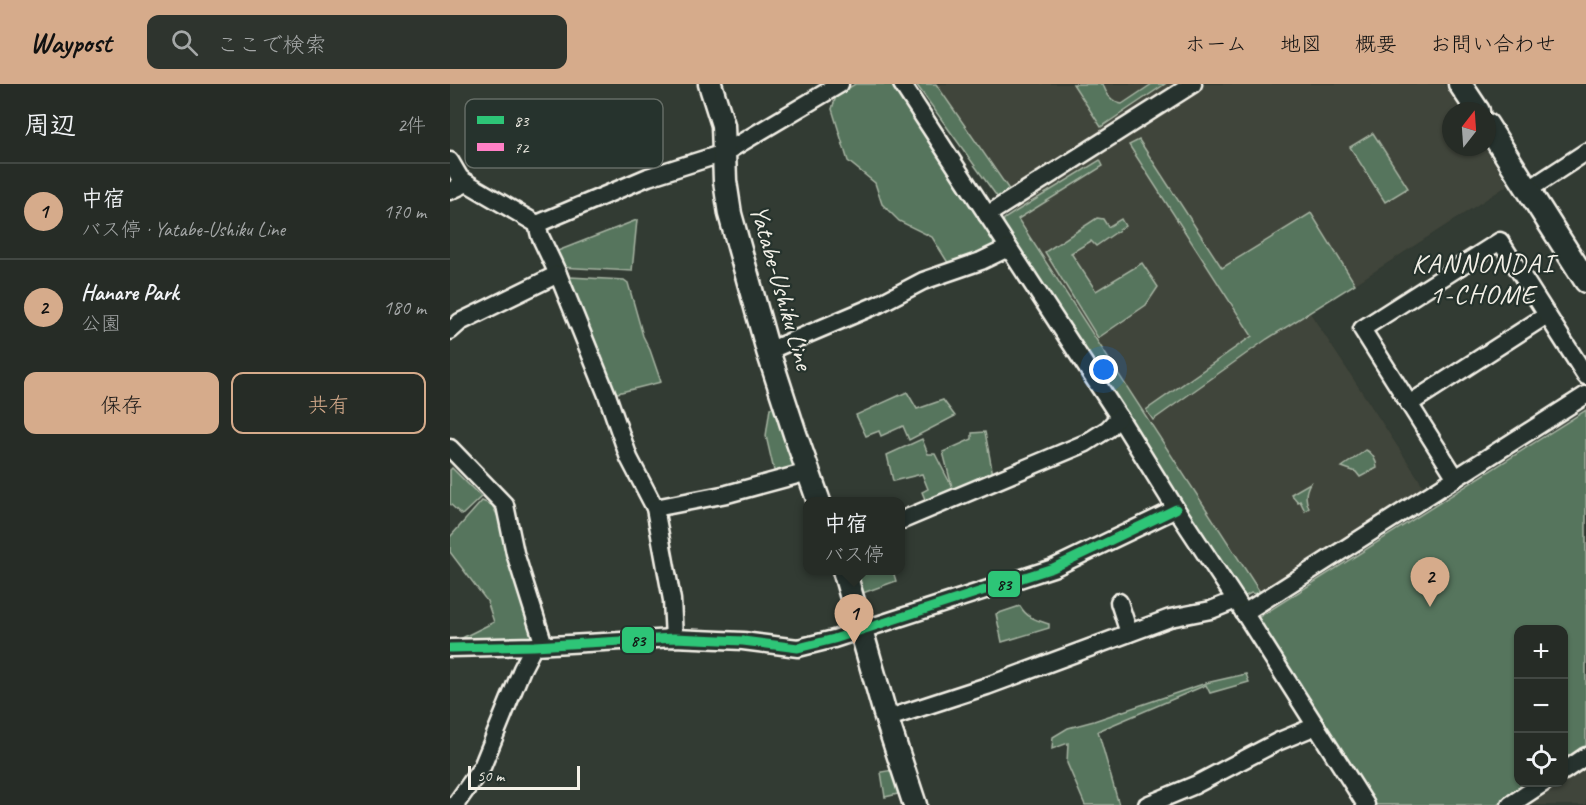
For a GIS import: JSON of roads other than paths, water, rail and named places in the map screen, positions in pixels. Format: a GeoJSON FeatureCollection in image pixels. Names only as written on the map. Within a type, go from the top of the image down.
{"type":"FeatureCollection","features":[{"type":"Feature","properties":{"kind":"main road","name":"Yatabe-Ushiku Line"},"geometry":{"type":"LineString","coordinates":[[710,84],[723,125],[725,181],[730,214],[768,351],[817,497]]}},
{"type":"Feature","properties":{"kind":"main road"},"geometry":{"type":"LineString","coordinates":[[1460,84],[1472,102]]}},
{"type":"Feature","properties":{"kind":"main road"},"geometry":{"type":"LineString","coordinates":[[1496,140],[1586,280]]}},
{"type":"Feature","properties":{"kind":"main road"},"geometry":{"type":"LineString","coordinates":[[846,575],[886,717],[915,805]]}},
{"type":"Feature","properties":{"kind":"street"},"geometry":{"type":"LineString","coordinates":[[537,224],[648,177],[724,153],[840,84]]}},
{"type":"Feature","properties":{"kind":"street"},"geometry":{"type":"LineString","coordinates":[[902,84],[1119,417],[1366,805]]}},
{"type":"Feature","properties":{"kind":"street"},"geometry":{"type":"LineString","coordinates":[[987,215],[1193,84]]}},
{"type":"Feature","properties":{"kind":"street"},"geometry":{"type":"LineString","coordinates":[[1528,190],[1586,152]]}},
{"type":"Feature","properties":{"kind":"street"},"geometry":{"type":"LineString","coordinates":[[450,161],[460,178],[537,224],[607,395],[629,458],[655,508],[672,600],[674,638]]}},
{"type":"Feature","properties":{"kind":"street"},"geometry":{"type":"LineString","coordinates":[[450,191],[467,183]]}},
{"type":"Feature","properties":{"kind":"street"},"geometry":{"type":"LineString","coordinates":[[1456,478],[1362,329],[1500,241],[1586,376]]}},
{"type":"Feature","properties":{"kind":"street"},"geometry":{"type":"LineString","coordinates":[[768,351],[879,304],[922,281],[981,261],[1008,248]]}},
{"type":"Feature","properties":{"kind":"street"},"geometry":{"type":"LineString","coordinates":[[450,331],[459,322],[558,274]]}},
{"type":"Feature","properties":{"kind":"street"},"geometry":{"type":"LineString","coordinates":[[1409,404],[1547,315]]}},
{"type":"Feature","properties":{"kind":"street"},"geometry":{"type":"LineString","coordinates":[[886,717],[987,686],[1170,618],[1240,606],[1456,478],[1586,395]]}},
{"type":"Feature","properties":{"kind":"street"},"geometry":{"type":"LineString","coordinates":[[905,519],[1086,443],[1108,429],[1119,417]]}},
{"type":"Feature","properties":{"kind":"street"},"geometry":{"type":"LineString","coordinates":[[450,448],[505,506],[539,646]]}},
{"type":"Feature","properties":{"kind":"street"},"geometry":{"type":"LineString","coordinates":[[655,508],[727,494],[808,472]]}},
{"type":"Feature","properties":{"kind":"street"},"geometry":{"type":"LineString","coordinates":[[450,648],[539,646],[674,638],[743,641],[798,648],[834,639],[1053,568],[1176,509]]}},
{"type":"Feature","properties":{"kind":"street"},"geometry":{"type":"LineString","coordinates":[[1119,602],[1129,633]]}},
{"type":"Feature","properties":{"kind":"street"},"geometry":{"type":"LineString","coordinates":[[455,805],[482,767],[522,669],[539,646]]}},
{"type":"Feature","properties":{"kind":"street"},"geometry":{"type":"LineString","coordinates":[[1148,805],[1195,785],[1277,742],[1316,726]]}},
{"type":"Feature","properties":{"kind":"street"},"geometry":{"type":"LineString","coordinates":[[1568,768],[1586,756]]}},
{"type":"Feature","properties":{"kind":"street"},"geometry":{"type":"LineString","coordinates":[[1510,805],[1539,787]]}},
{"type":"Feature","properties":{"kind":"place","name":"Hanare Park"},"geometry":{"type":"Point","coordinates":[1430,607]}},
{"type":"Feature","properties":{"kind":"place","name":"中宿"},"geometry":{"type":"Point","coordinates":[854,644]}},
{"type":"Feature","properties":{"kind":"district","name":"KANNONDAI 1-CHOME"},"geometry":{"type":"Point","coordinates":[1483,278]}}]}
